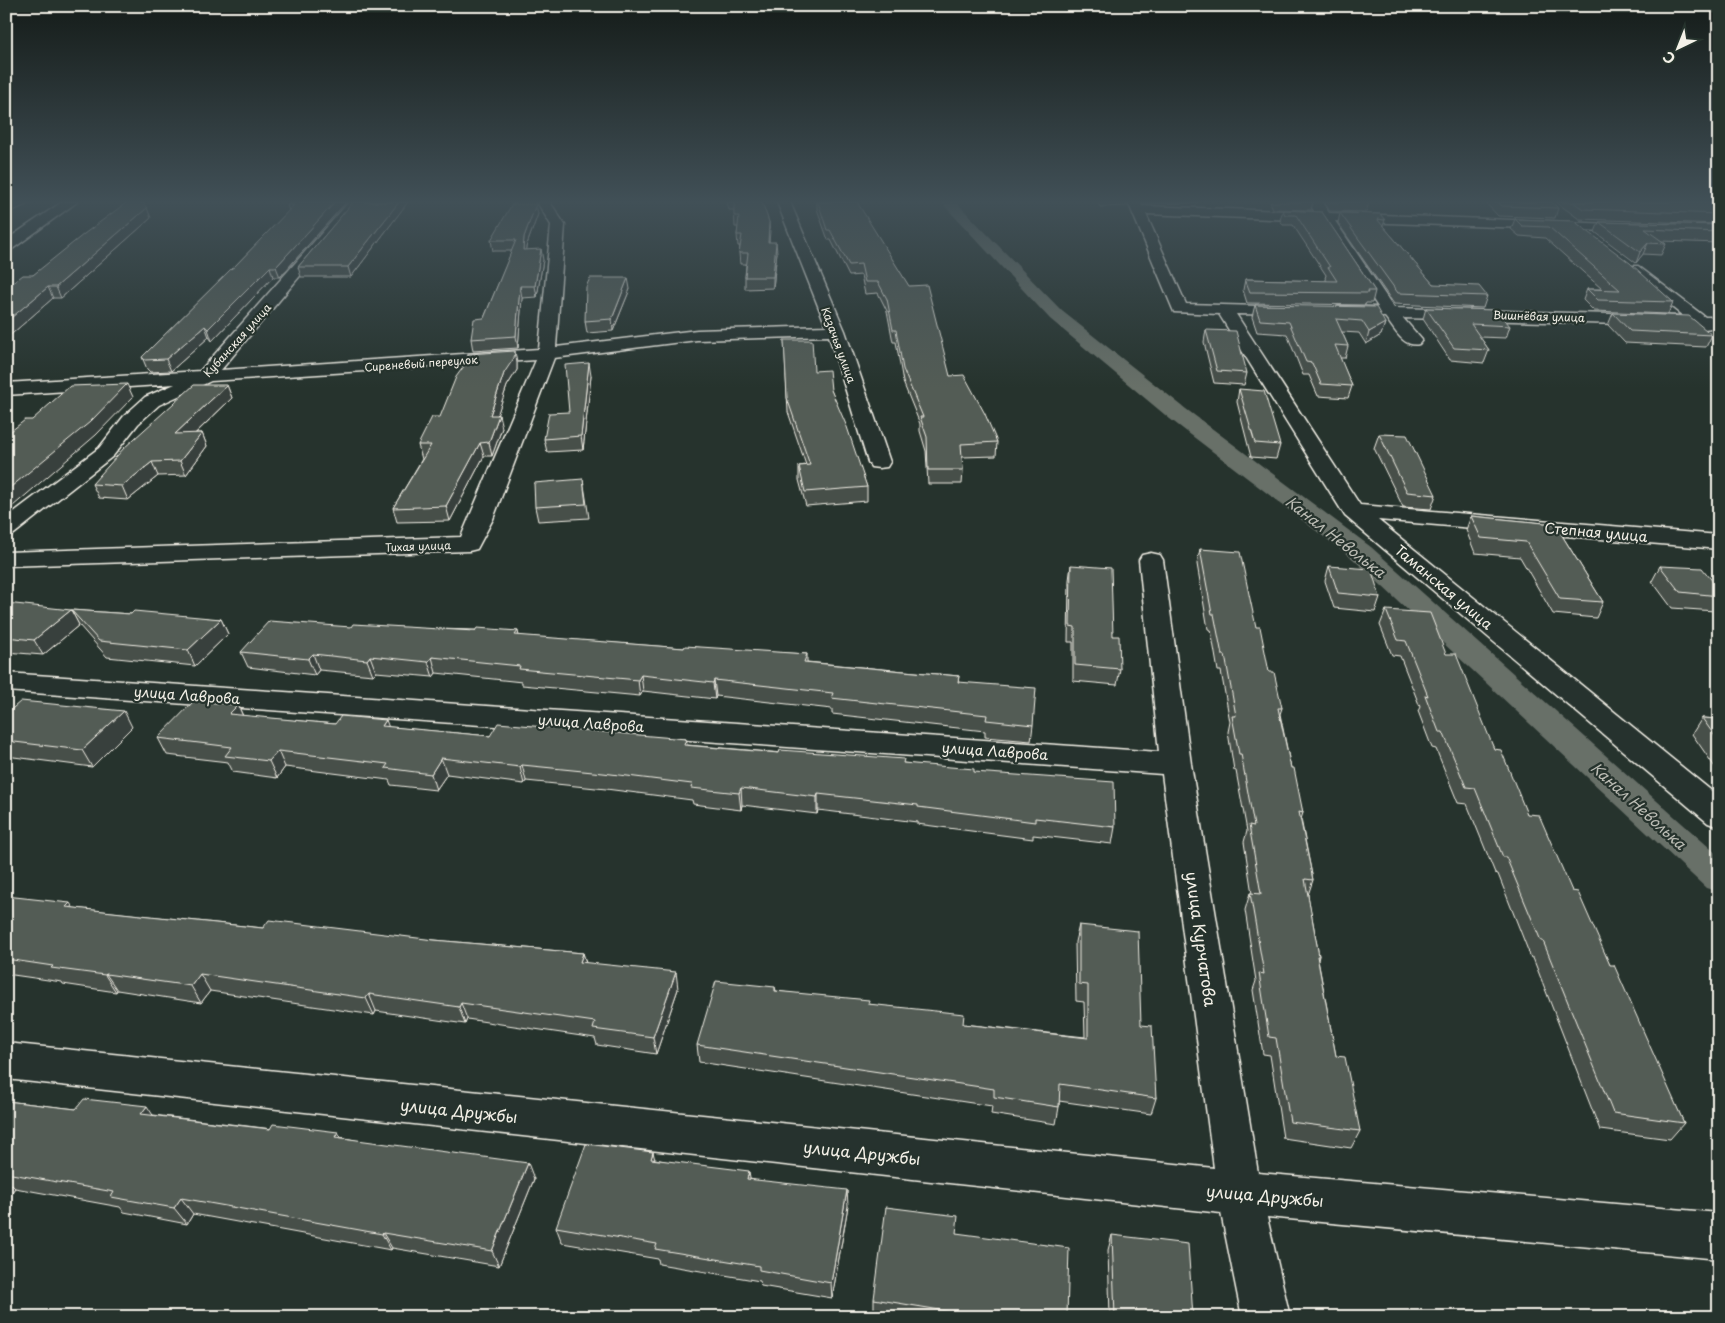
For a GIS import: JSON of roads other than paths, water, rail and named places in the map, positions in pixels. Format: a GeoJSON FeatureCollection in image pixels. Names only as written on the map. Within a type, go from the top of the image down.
{"type":"FeatureCollection","features":[{"type":"Feature","properties":{"kind":"street","name":"Кубанская улица"},"geometry":{"type":"LineString","coordinates":[[6,529],[106,452],[131,420],[152,401],[205,377],[303,264]]}},
{"type":"Feature","properties":{"kind":"street","name":"Тихая улица"},"geometry":{"type":"LineString","coordinates":[[6,559],[469,544],[481,519],[547,354],[555,264]]}},
{"type":"Feature","properties":{"kind":"street","name":"Казачья улица"},"geometry":{"type":"LineString","coordinates":[[808,264],[836,331],[879,462]]}},
{"type":"Feature","properties":{"kind":"street"},"geometry":{"type":"LineString","coordinates":[[1160,264],[1180,309],[1301,310]]}},
{"type":"Feature","properties":{"kind":"street"},"geometry":{"type":"LineString","coordinates":[[1357,264],[1389,312],[1413,340]]}},
{"type":"Feature","properties":{"kind":"street"},"geometry":{"type":"LineString","coordinates":[[1624,264],[1719,336]]}},
{"type":"Feature","properties":{"kind":"street","name":"Таманская улица"},"geometry":{"type":"LineString","coordinates":[[1224,309],[1353,512],[1719,816]]}},
{"type":"Feature","properties":{"kind":"street","name":"Вишнёвая улица"},"geometry":{"type":"LineString","coordinates":[[1321,310],[1719,322]]}},
{"type":"Feature","properties":{"kind":"street","name":"Сиреневый переулок"},"geometry":{"type":"LineString","coordinates":[[6,389],[547,354],[697,335],[836,331]]}},
{"type":"Feature","properties":{"kind":"street","name":"Степная улица"},"geometry":{"type":"LineString","coordinates":[[1353,512],[1719,542]]}},
{"type":"Feature","properties":{"kind":"street","name":"улица Курчатова"},"geometry":{"type":"LineString","coordinates":[[1150,560],[1176,764],[1239,1193],[1266,1317]]}},
{"type":"Feature","properties":{"kind":"street","name":"улица Лаврова"},"geometry":{"type":"LineString","coordinates":[[6,682],[1176,764]]}},
{"type":"Feature","properties":{"kind":"street","name":"улица Дружбы"},"geometry":{"type":"LineString","coordinates":[[6,1061],[1239,1193],[1719,1236]]}},
{"type":"Feature","properties":{"kind":"waterway","name":"Канал Неволька"},"geometry":{"type":"LineString","coordinates":[[1007,264],[1056,315],[1178,414],[1362,553],[1719,878]]}}]}
